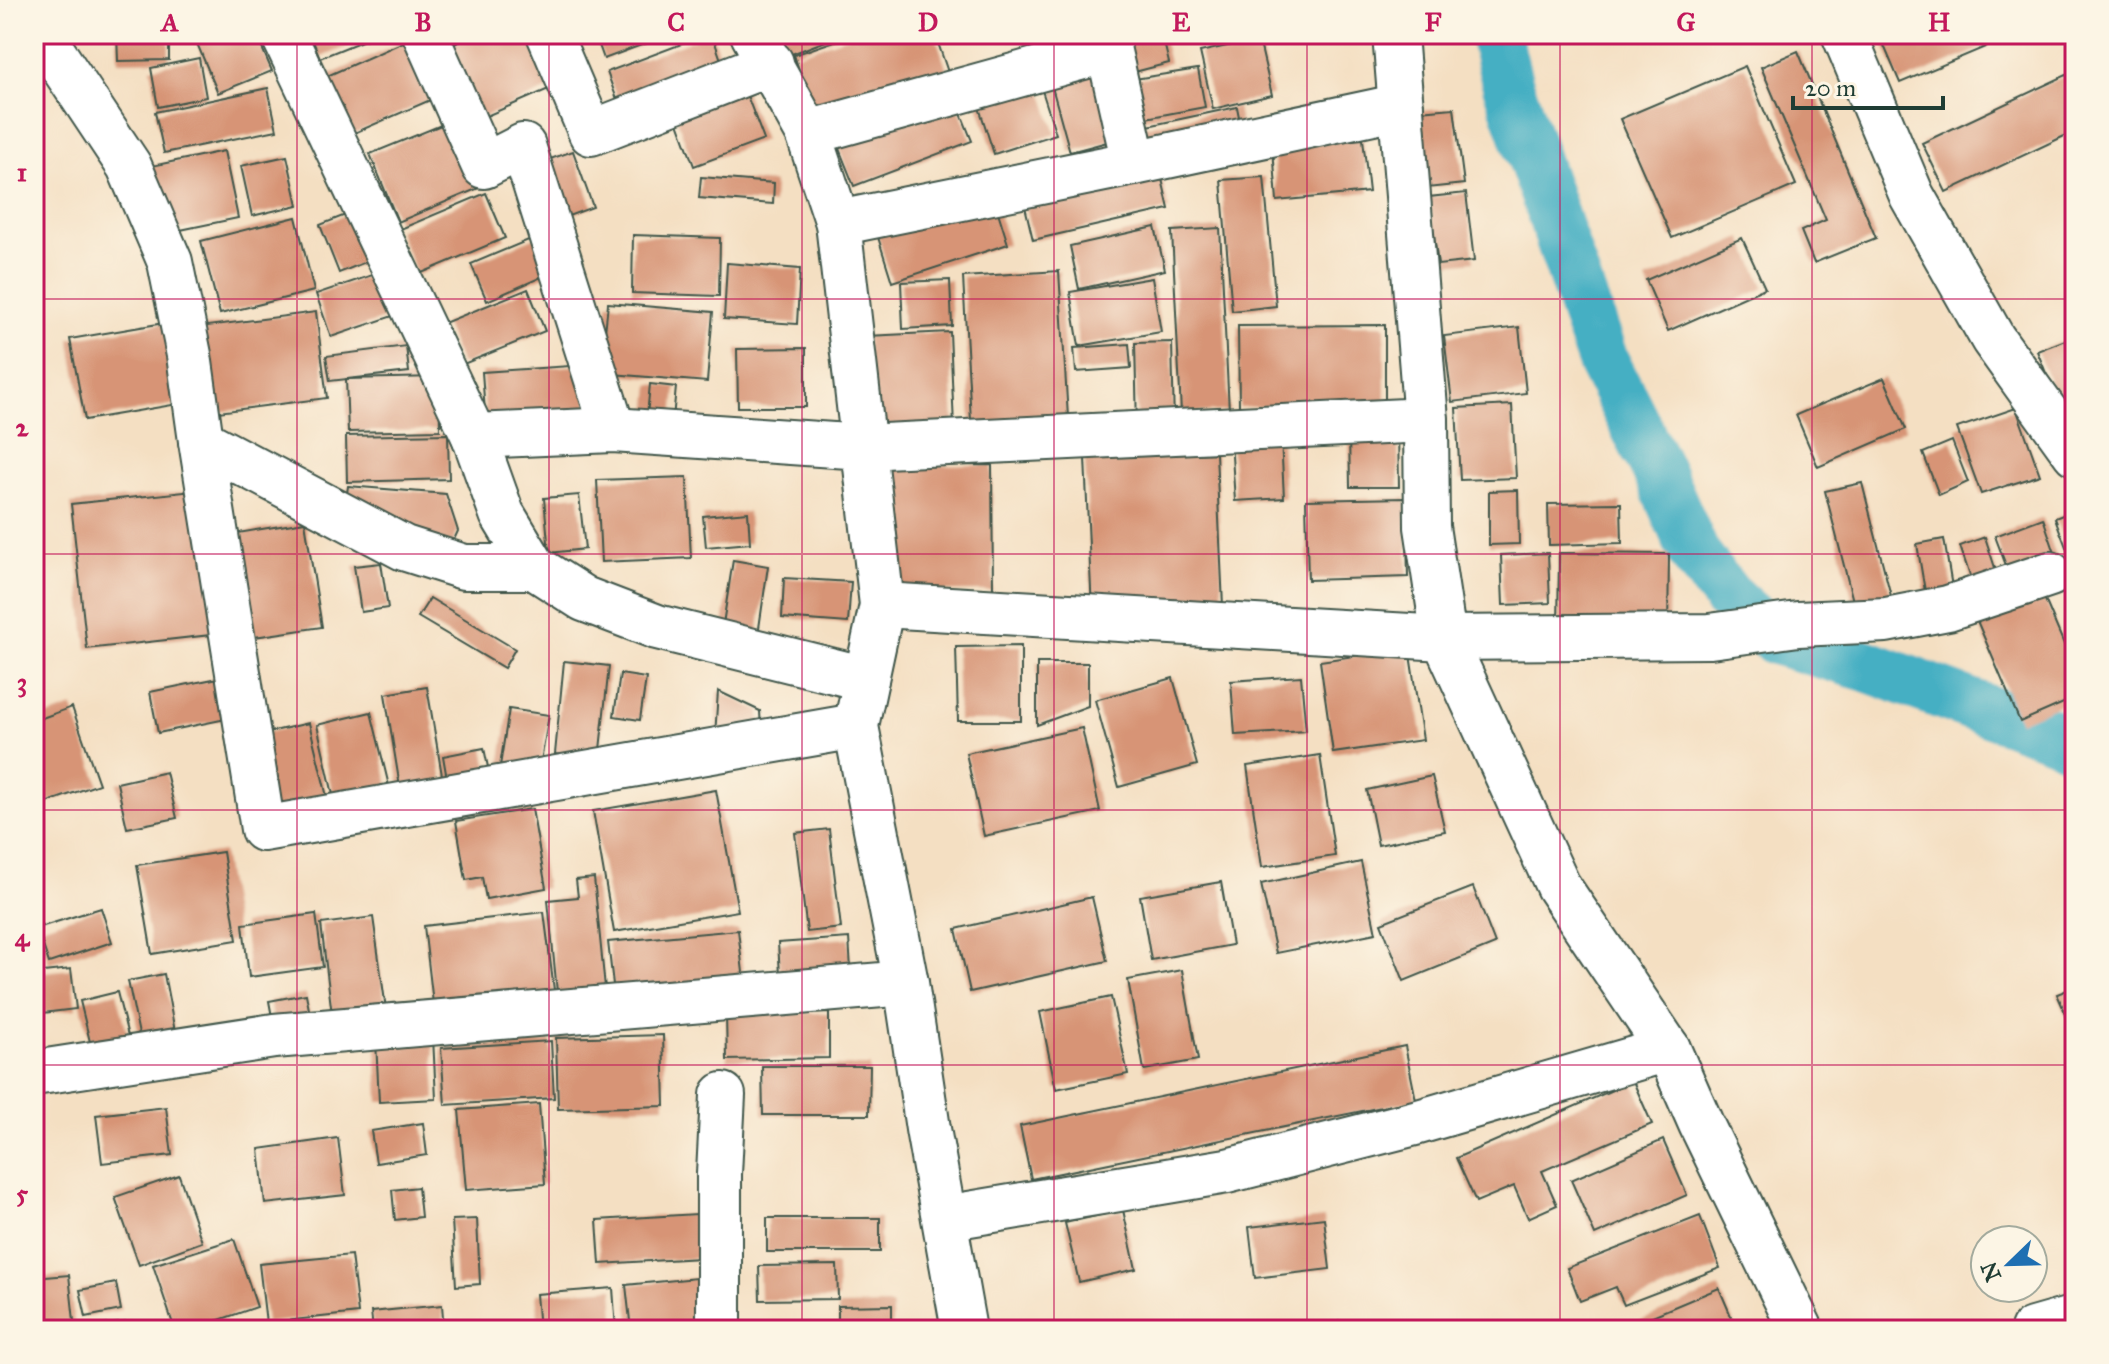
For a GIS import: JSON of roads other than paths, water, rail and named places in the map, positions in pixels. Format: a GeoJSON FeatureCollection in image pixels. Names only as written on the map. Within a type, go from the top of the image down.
{"type":"FeatureCollection","features":[{"type":"Feature","properties":{"kind":"street"},"geometry":{"type":"LineString","coordinates":[[41,34],[129,166],[170,262],[189,355],[263,829],[856,726]]}},
{"type":"Feature","properties":{"kind":"street"},"geometry":{"type":"LineString","coordinates":[[283,34],[474,436],[502,514],[534,567],[584,599],[657,627],[866,679]]}},
{"type":"Feature","properties":{"kind":"street"},"geometry":{"type":"LineString","coordinates":[[425,34],[484,166],[523,146],[613,430]]}},
{"type":"Feature","properties":{"kind":"street"},"geometry":{"type":"LineString","coordinates":[[549,34],[591,133],[762,48],[808,133],[838,223],[882,605],[856,726],[906,983],[964,1330]]}},
{"type":"Feature","properties":{"kind":"street"},"geometry":{"type":"LineString","coordinates":[[1395,34],[1426,420],[1427,527],[1444,638],[1558,886],[1668,1049],[1801,1330]]}},
{"type":"Feature","properties":{"kind":"street"},"geometry":{"type":"LineString","coordinates":[[1844,34],[1912,196],[1993,339],[2075,453]]}},
{"type":"Feature","properties":{"kind":"street"},"geometry":{"type":"LineString","coordinates":[[808,133],[1106,42],[1134,163]]}},
{"type":"Feature","properties":{"kind":"street"},"geometry":{"type":"LineString","coordinates":[[838,223],[1401,106]]}},
{"type":"Feature","properties":{"kind":"street"},"geometry":{"type":"LineString","coordinates":[[474,436],[613,430],[863,447],[1426,420]]}},
{"type":"Feature","properties":{"kind":"street"},"geometry":{"type":"LineString","coordinates":[[201,441],[404,548],[464,567],[534,567]]}},
{"type":"Feature","properties":{"kind":"street"},"geometry":{"type":"LineString","coordinates":[[882,605],[1444,638],[1710,636],[1798,624],[1886,620],[1948,608],[2050,574]]}},
{"type":"Feature","properties":{"kind":"street"},"geometry":{"type":"LineString","coordinates":[[34,1073],[274,1036],[906,983]]}},
{"type":"Feature","properties":{"kind":"street"},"geometry":{"type":"LineString","coordinates":[[945,1218],[1227,1171],[1415,1123],[1668,1049]]}},
{"type":"Feature","properties":{"kind":"street"},"geometry":{"type":"LineString","coordinates":[[719,1330],[719,1174],[723,1095]]}},
{"type":"Feature","properties":{"kind":"street"},"geometry":{"type":"LineString","coordinates":[[2033,1330],[2075,1318]]}},
{"type":"Feature","properties":{"kind":"waterway"},"geometry":{"type":"LineString","coordinates":[[1495,34],[1508,85],[1603,361],[1661,477],[1694,553],[1727,596],[1775,639],[1867,666],[2059,737],[2075,747]]}}]}
